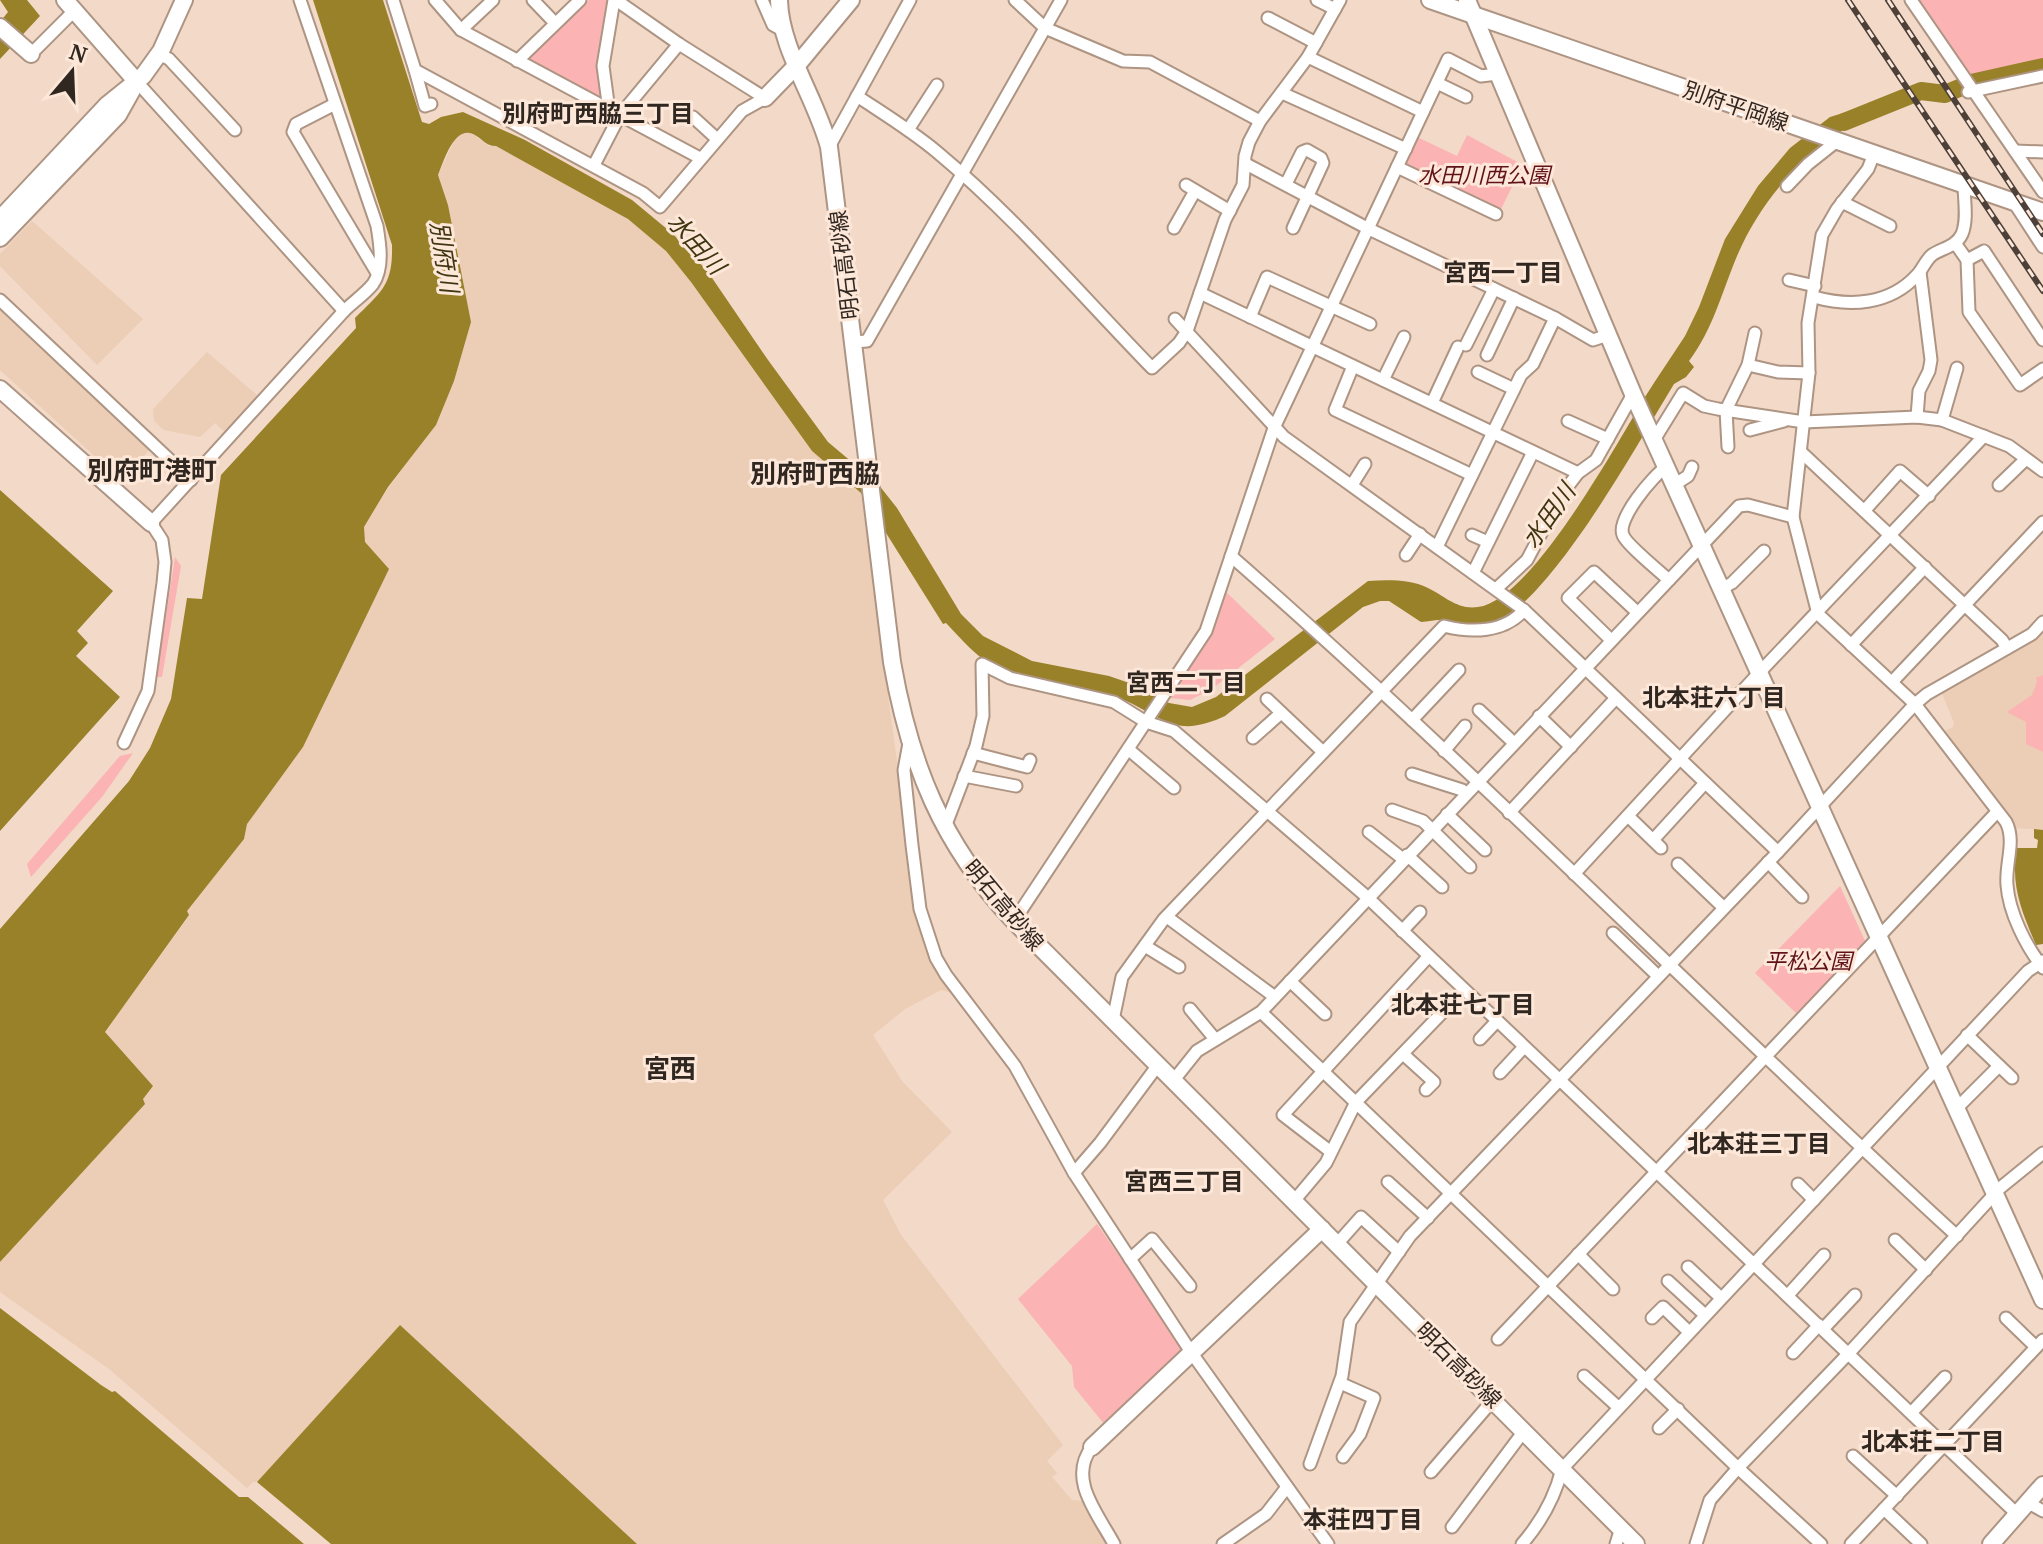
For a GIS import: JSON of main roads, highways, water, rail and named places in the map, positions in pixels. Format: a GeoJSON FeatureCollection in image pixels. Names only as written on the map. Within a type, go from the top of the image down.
{"type":"FeatureCollection","features":[{"type":"Feature","properties":{"kind":"main road","name":"明石高砂線"},"geometry":{"type":"LineString","coordinates":[[779,0],[782,30],[820,116],[829,147],[892,662],[909,743],[928,794],[945,827],[965,861],[1014,921],[1562,1469],[1618,1536],[1636,1544]]}},
{"type":"Feature","properties":{"kind":"main road"},"geometry":{"type":"LineString","coordinates":[[765,98],[851,0]]}},
{"type":"Feature","properties":{"kind":"main road","name":"別府平岡線"},"geometry":{"type":"LineString","coordinates":[[1430,0],[2043,212]]}},
{"type":"Feature","properties":{"kind":"main road"},"geometry":{"type":"LineString","coordinates":[[1467,0],[1633,394],[2043,1300]]}},
{"type":"Feature","properties":{"kind":"main road"},"geometry":{"type":"LineString","coordinates":[[0,238],[24,203],[107,105],[137,82],[159,54],[182,1]]}},
{"type":"Feature","properties":{"kind":"main road"},"geometry":{"type":"LineString","coordinates":[[69,5],[137,82]]}},
{"type":"Feature","properties":{"kind":"main road"},"geometry":{"type":"LineString","coordinates":[[0,27],[31,54]]}},
{"type":"Feature","properties":{"kind":"main road"},"geometry":{"type":"LineString","coordinates":[[0,219],[24,203]]}},
{"type":"Feature","properties":{"kind":"main road"},"geometry":{"type":"LineString","coordinates":[[0,389],[151,523]]}},
{"type":"Feature","properties":{"kind":"main road"},"geometry":{"type":"LineString","coordinates":[[1092,1447],[1322,1229]]}},
{"type":"Feature","properties":{"kind":"main road"},"geometry":{"type":"LineString","coordinates":[[1991,1544],[2043,1485]]}},
{"type":"Feature","properties":{"kind":"water"},"geometry":{"type":"Polygon","coordinates":[[[0,0],[27,0],[40,16],[0,59],[0,22],[8,12],[0,0]]]}},
{"type":"Feature","properties":{"kind":"water","name":"別府川"},"geometry":{"type":"Polygon","coordinates":[[[313,0],[383,0],[422,122],[429,124],[441,117],[463,112],[525,140],[632,200],[673,234],[708,272],[828,442],[878,484],[897,508],[961,614],[983,636],[1032,661],[1109,676],[1135,685],[1169,703],[1192,707],[1216,697],[1368,581],[1413,583],[1457,604],[1478,607],[1499,598],[1523,578],[1571,517],[1685,336],[1725,239],[1758,186],[1790,148],[1830,117],[1856,109],[1869,115],[1809,156],[1760,212],[1737,256],[1711,323],[1689,361],[1694,367],[1686,377],[1674,384],[1616,480],[1564,557],[1511,613],[1482,626],[1443,620],[1421,622],[1389,601],[1380,601],[1363,607],[1225,716],[1189,726],[1166,721],[1116,697],[1015,677],[979,656],[946,623],[943,624],[861,493],[812,451],[666,251],[628,219],[473,134],[460,135],[451,146],[438,175],[448,205],[471,322],[454,381],[436,425],[388,487],[364,527],[365,542],[389,569],[303,747],[247,824],[244,839],[187,911],[189,915],[105,1032],[153,1086],[143,1099],[145,1104],[0,1262],[0,929],[129,781],[150,748],[171,699],[187,598],[202,599],[221,475],[356,328],[355,318],[379,294],[388,279],[392,245],[313,0]]]}},
{"type":"Feature","properties":{"kind":"water"},"geometry":{"type":"Polygon","coordinates":[[[0,490],[113,591],[77,631],[88,643],[76,656],[120,697],[0,831],[0,490]]]}},
{"type":"Feature","properties":{"kind":"water"},"geometry":{"type":"Polygon","coordinates":[[[2034,829],[2043,830],[2043,944],[2036,945],[2022,910],[2015,874],[2017,848],[2037,848],[2034,829]]]}},
{"type":"Feature","properties":{"kind":"water"},"geometry":{"type":"Polygon","coordinates":[[[0,1308],[101,1385],[115,1391],[239,1497],[248,1497],[304,1544],[0,1544],[0,1308]]]}},
{"type":"Feature","properties":{"kind":"water"},"geometry":{"type":"Polygon","coordinates":[[[400,1325],[637,1544],[331,1544],[257,1482],[400,1325]]]}},
{"type":"Feature","properties":{"kind":"waterway","name":"水田川"},"geometry":{"type":"LineString","coordinates":[[1844,122],[1921,91],[1945,94],[1971,83],[2043,67]]}},
{"type":"Feature","properties":{"kind":"railway"},"geometry":{"type":"LineString","coordinates":[[1848,0],[2043,291]]}},
{"type":"Feature","properties":{"kind":"railway"},"geometry":{"type":"LineString","coordinates":[[1888,0],[2043,234]]}},
{"type":"Feature","properties":{"kind":"district","name":"別府町西脇三丁目"},"geometry":{"type":"Point","coordinates":[598,114]}},
{"type":"Feature","properties":{"kind":"district","name":"宮西一丁目"},"geometry":{"type":"Point","coordinates":[1503,273]}},
{"type":"Feature","properties":{"kind":"district","name":"別府町港町"},"geometry":{"type":"Point","coordinates":[152,471]}},
{"type":"Feature","properties":{"kind":"district","name":"別府町西脇"},"geometry":{"type":"Point","coordinates":[815,474]}},
{"type":"Feature","properties":{"kind":"district","name":"宮西二丁目"},"geometry":{"type":"Point","coordinates":[1186,683]}},
{"type":"Feature","properties":{"kind":"district","name":"北本荘六丁目"},"geometry":{"type":"Point","coordinates":[1714,698]}},
{"type":"Feature","properties":{"kind":"district","name":"北本荘七丁目"},"geometry":{"type":"Point","coordinates":[1463,1005]}},
{"type":"Feature","properties":{"kind":"district","name":"宮西"},"geometry":{"type":"Point","coordinates":[670,1069]}},
{"type":"Feature","properties":{"kind":"district","name":"北本荘三丁目"},"geometry":{"type":"Point","coordinates":[1759,1144]}},
{"type":"Feature","properties":{"kind":"district","name":"宮西三丁目"},"geometry":{"type":"Point","coordinates":[1184,1182]}},
{"type":"Feature","properties":{"kind":"district","name":"北本荘二丁目"},"geometry":{"type":"Point","coordinates":[1933,1442]}},
{"type":"Feature","properties":{"kind":"district","name":"本荘四丁目"},"geometry":{"type":"Point","coordinates":[1363,1520]}},
{"type":"Feature","properties":{"kind":"park label","name":"水田川西公園"},"geometry":{"type":"Point","coordinates":[1484,175]}},
{"type":"Feature","properties":{"kind":"park label","name":"平松公園"},"geometry":{"type":"Point","coordinates":[1808,961]}}]}
